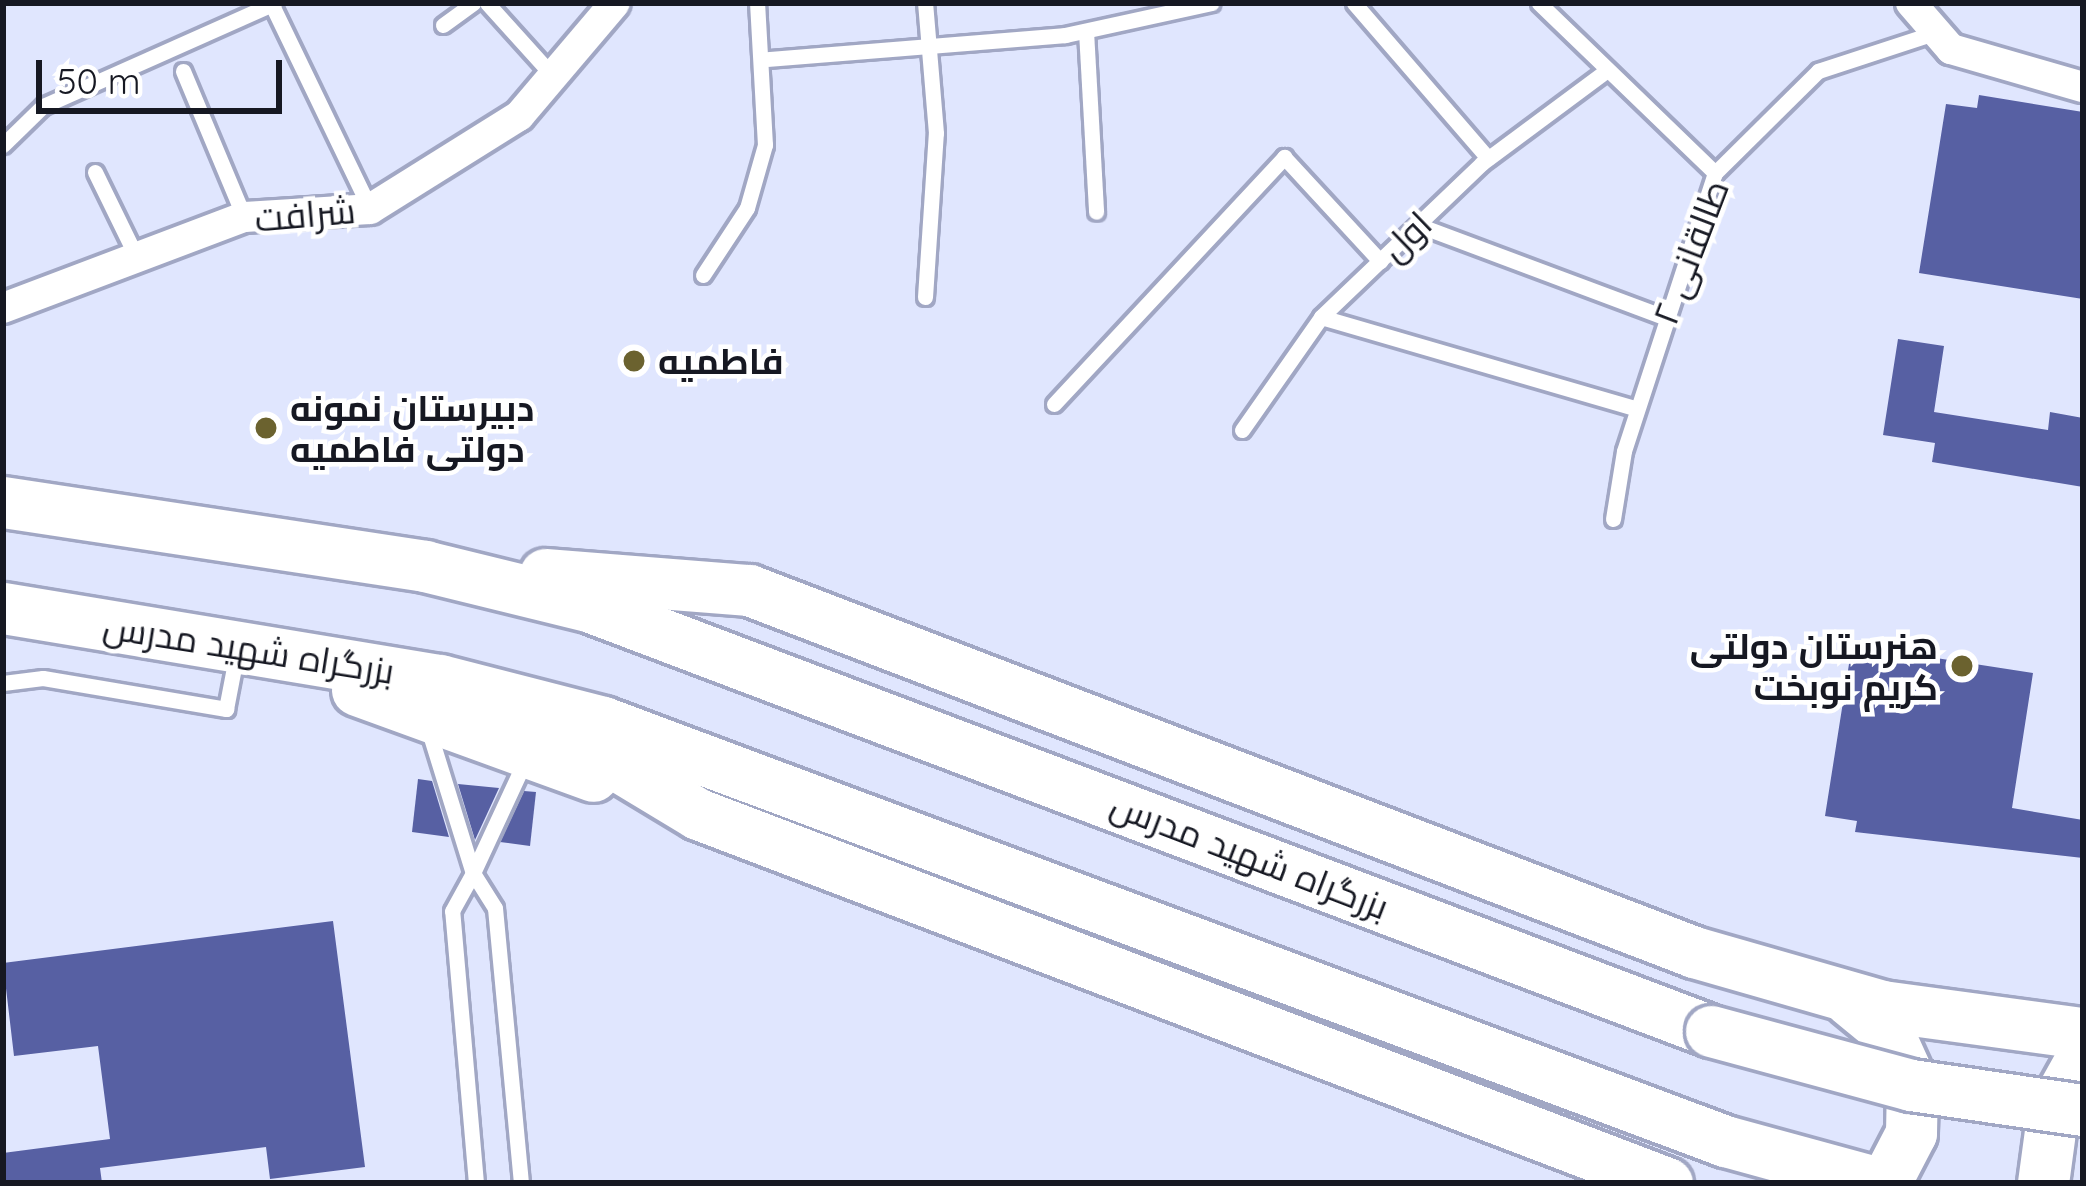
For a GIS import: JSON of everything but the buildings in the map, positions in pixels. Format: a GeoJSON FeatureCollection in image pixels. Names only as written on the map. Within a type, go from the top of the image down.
{"type":"FeatureCollection","features":[{"type":"Feature","properties":{"kind":"highway","name":"بزرگراه شهید مدرس"},"geometry":{"type":"LineString","coordinates":[[3,502],[425,566],[749,590],[1668,943],[1838,995],[2083,1033]]}},
{"type":"Feature","properties":{"kind":"highway","name":"بزرگراه شهید مدرس"},"geometry":{"type":"LineString","coordinates":[[425,566],[721,654],[1730,1037],[1911,1085],[2083,1110]]}},
{"type":"Feature","properties":{"kind":"highway","name":"بزرگراه شهید مدرس"},"geometry":{"type":"LineString","coordinates":[[3,608],[495,692],[682,750],[1725,1141],[1882,1183]]}},
{"type":"Feature","properties":{"kind":"highway"},"geometry":{"type":"LineString","coordinates":[[238,646],[698,814]]}},
{"type":"Feature","properties":{"kind":"highway","name":"بزرگراه شهید مدرس"},"geometry":{"type":"LineString","coordinates":[[495,692],[698,814],[1667,1183]]}},
{"type":"Feature","properties":{"kind":"highway"},"geometry":{"type":"LineString","coordinates":[[1838,995],[1882,1025],[1910,1075],[1911,1133],[1882,1183]]}},
{"type":"Feature","properties":{"kind":"highway"},"geometry":{"type":"LineString","coordinates":[[2043,1183],[2053,1109],[2083,1055]]}},
{"type":"Feature","properties":{"kind":"street","name":"شرافت"},"geometry":{"type":"LineString","coordinates":[[3,308],[135,254],[244,218],[370,209],[519,116],[615,3]]}},
{"type":"Feature","properties":{"kind":"street"},"geometry":{"type":"LineString","coordinates":[[1911,3],[1937,32],[2008,72],[2083,87]]}},
{"type":"Feature","properties":{"kind":"lane"},"geometry":{"type":"LineString","coordinates":[[3,145],[43,106],[272,3],[370,209]]}},
{"type":"Feature","properties":{"kind":"lane"},"geometry":{"type":"LineString","coordinates":[[443,25],[473,3]]}},
{"type":"Feature","properties":{"kind":"lane"},"geometry":{"type":"LineString","coordinates":[[487,3],[553,76]]}},
{"type":"Feature","properties":{"kind":"lane"},"geometry":{"type":"LineString","coordinates":[[704,275],[747,208],[765,145],[768,58],[757,3]]}},
{"type":"Feature","properties":{"kind":"lane"},"geometry":{"type":"LineString","coordinates":[[925,3],[929,52],[925,298]]}},
{"type":"Feature","properties":{"kind":"lane"},"geometry":{"type":"LineString","coordinates":[[768,58],[929,52],[1086,31],[1212,3]]}},
{"type":"Feature","properties":{"kind":"lane"},"geometry":{"type":"LineString","coordinates":[[1354,3],[1489,158]]}},
{"type":"Feature","properties":{"kind":"lane"},"geometry":{"type":"LineString","coordinates":[[1539,3],[1603,73],[1715,173]]}},
{"type":"Feature","properties":{"kind":"lane"},"geometry":{"type":"LineString","coordinates":[[1086,31],[1096,212]]}},
{"type":"Feature","properties":{"kind":"lane","name":"طالقانی ۲"},"geometry":{"type":"LineString","coordinates":[[1613,520],[1637,409],[1664,317],[1715,173],[1818,71],[1937,32]]}},
{"type":"Feature","properties":{"kind":"lane"},"geometry":{"type":"LineString","coordinates":[[183,71],[244,218]]}},
{"type":"Feature","properties":{"kind":"lane","name":"اول"},"geometry":{"type":"LineString","coordinates":[[1241,430],[1321,317],[1489,158],[1603,73]]}},
{"type":"Feature","properties":{"kind":"lane"},"geometry":{"type":"LineString","coordinates":[[1054,404],[1284,157],[1380,261]]}},
{"type":"Feature","properties":{"kind":"lane"},"geometry":{"type":"LineString","coordinates":[[95,172],[135,254]]}},
{"type":"Feature","properties":{"kind":"lane"},"geometry":{"type":"LineString","coordinates":[[1418,224],[1664,317]]}},
{"type":"Feature","properties":{"kind":"lane"},"geometry":{"type":"LineString","coordinates":[[1321,317],[1637,409]]}},
{"type":"Feature","properties":{"kind":"lane"},"geometry":{"type":"LineString","coordinates":[[3,682],[44,678],[226,709],[238,646]]}},
{"type":"Feature","properties":{"kind":"lane"},"geometry":{"type":"LineString","coordinates":[[423,714],[473,873],[495,908],[521,1183]]}},
{"type":"Feature","properties":{"kind":"lane"},"geometry":{"type":"LineString","coordinates":[[476,1183],[452,910],[529,752]]}},
{"type":"Feature","properties":{"kind":"place","name":"فاطمیه"},"geometry":{"type":"Point","coordinates":[634,361]}},
{"type":"Feature","properties":{"kind":"place","name":"دبیرستان نمونه دولتی فاطمیه"},"geometry":{"type":"Point","coordinates":[266,428]}},
{"type":"Feature","properties":{"kind":"place","name":"هنرستان دولتی کریم نوبخت"},"geometry":{"type":"Point","coordinates":[1962,666]}}]}
